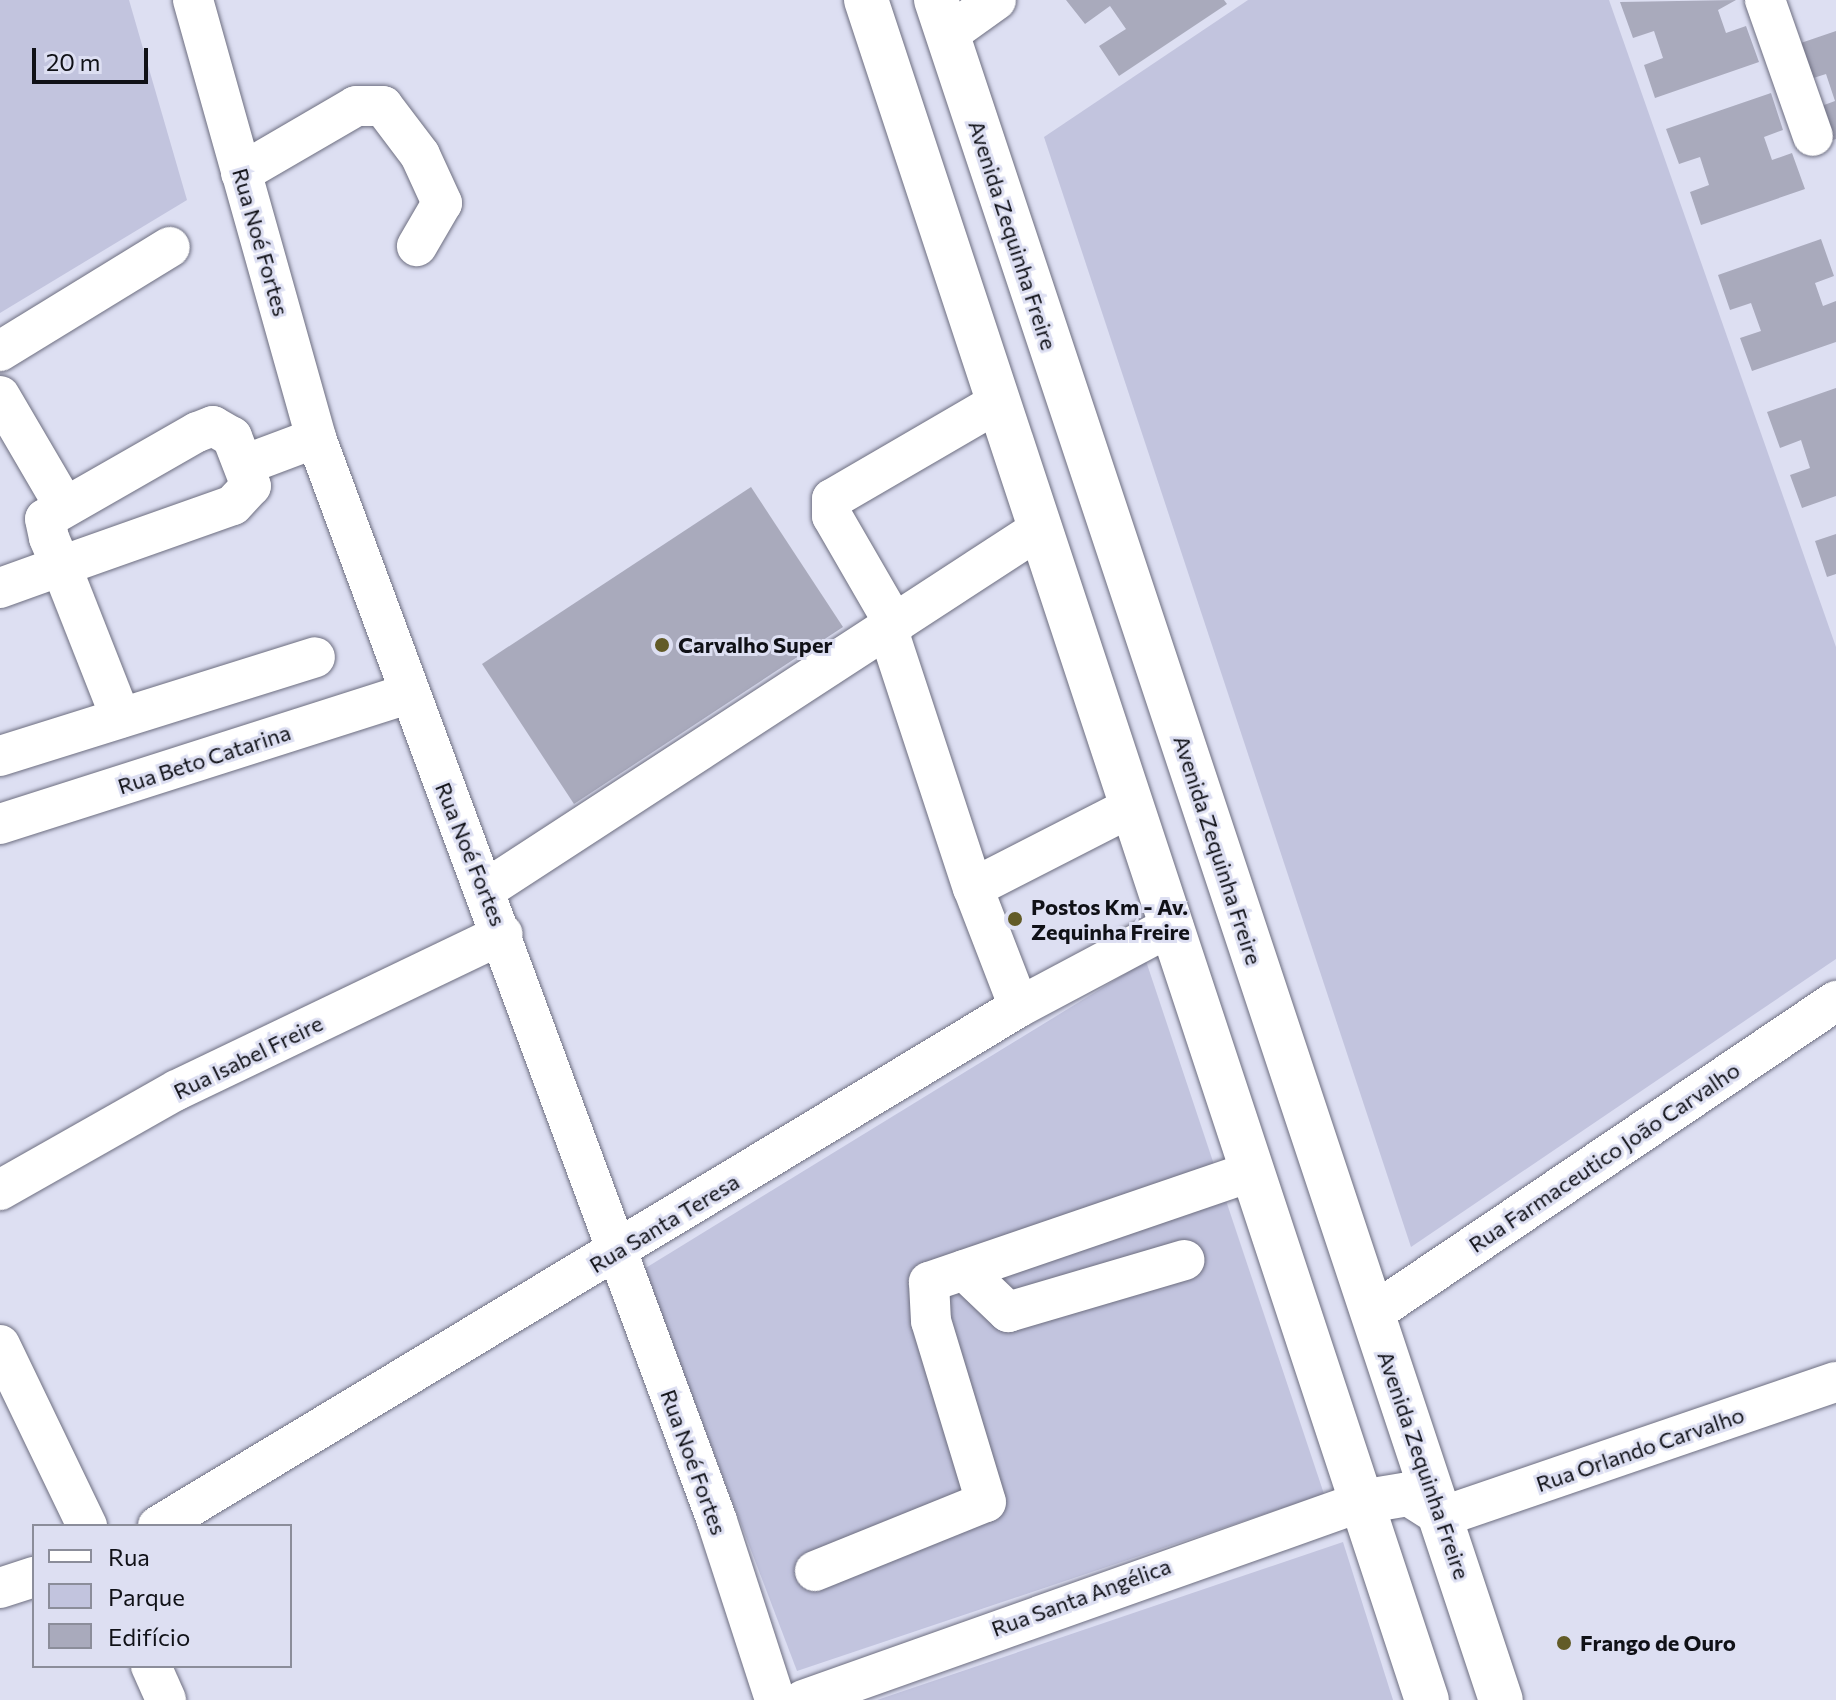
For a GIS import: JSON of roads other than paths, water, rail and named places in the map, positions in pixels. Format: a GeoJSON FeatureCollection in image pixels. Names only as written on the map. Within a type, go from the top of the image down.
{"type":"FeatureCollection","features":[{"type":"Feature","properties":{"kind":"main road"},"geometry":{"type":"LineString","coordinates":[[866,0],[1427,1700]]}},
{"type":"Feature","properties":{"kind":"main road","name":"Avenida Zequinha Freire"},"geometry":{"type":"LineString","coordinates":[[941,17],[1372,1314],[1444,1516],[1501,1700]]}},
{"type":"Feature","properties":{"kind":"main road"},"geometry":{"type":"LineString","coordinates":[[898,103],[928,114],[951,102],[963,85]]}},
{"type":"Feature","properties":{"kind":"main road"},"geometry":{"type":"LineString","coordinates":[[928,192],[960,172],[991,170]]}},
{"type":"Feature","properties":{"kind":"main road"},"geometry":{"type":"LineString","coordinates":[[1361,1502],[1409,1494],[1444,1516]]}},
{"type":"Feature","properties":{"kind":"street","name":"Rua Noé Fortes"},"geometry":{"type":"LineString","coordinates":[[193,0],[316,438],[408,694],[502,934],[615,1254],[717,1521],[775,1700]]}},
{"type":"Feature","properties":{"kind":"street"},"geometry":{"type":"LineString","coordinates":[[941,17],[996,0]]}},
{"type":"Feature","properties":{"kind":"street"},"geometry":{"type":"LineString","coordinates":[[1765,0],[1813,136]]}},
{"type":"Feature","properties":{"kind":"street"},"geometry":{"type":"LineString","coordinates":[[241,173],[356,106],[383,106],[420,155],[442,203],[417,246]]}},
{"type":"Feature","properties":{"kind":"street"},"geometry":{"type":"LineString","coordinates":[[0,351],[170,247]]}},
{"type":"Feature","properties":{"kind":"street"},"geometry":{"type":"LineString","coordinates":[[0,396],[63,504]]}},
{"type":"Feature","properties":{"kind":"street"},"geometry":{"type":"LineString","coordinates":[[997,403],[832,499],[832,516],[891,627],[973,888],[1019,1007]]}},
{"type":"Feature","properties":{"kind":"street"},"geometry":{"type":"LineString","coordinates":[[0,588],[61,566],[233,505],[251,486],[232,437],[213,426],[63,504],[45,519],[61,566],[121,718]]}},
{"type":"Feature","properties":{"kind":"street"},"geometry":{"type":"LineString","coordinates":[[244,465],[316,438]]}},
{"type":"Feature","properties":{"kind":"street"},"geometry":{"type":"LineString","coordinates":[[485,890],[1041,528]]}},
{"type":"Feature","properties":{"kind":"street"},"geometry":{"type":"LineString","coordinates":[[0,756],[315,657]]}},
{"type":"Feature","properties":{"kind":"street","name":"Rua Beto Catarina"},"geometry":{"type":"LineString","coordinates":[[0,824],[408,694]]}},
{"type":"Feature","properties":{"kind":"street"},"geometry":{"type":"LineString","coordinates":[[973,888],[1133,806]]}},
{"type":"Feature","properties":{"kind":"street","name":"Rua Santa Teresa"},"geometry":{"type":"LineString","coordinates":[[161,1524],[333,1415],[615,1254],[1019,1007],[1173,925]]}},
{"type":"Feature","properties":{"kind":"street","name":"Rua Isabel Freire"},"geometry":{"type":"LineString","coordinates":[[0,1190],[177,1090],[502,934]]}},
{"type":"Feature","properties":{"kind":"street","name":"Rua Farmaceutico João Carvalho"},"geometry":{"type":"LineString","coordinates":[[1372,1314],[1836,1001]]}},
{"type":"Feature","properties":{"kind":"street"},"geometry":{"type":"LineString","coordinates":[[815,1571],[986,1502],[931,1321],[929,1282],[1254,1171]]}},
{"type":"Feature","properties":{"kind":"street"},"geometry":{"type":"LineString","coordinates":[[964,1270],[1008,1312],[1185,1260]]}},
{"type":"Feature","properties":{"kind":"street"},"geometry":{"type":"LineString","coordinates":[[0,1345],[86,1524]]}},
{"type":"Feature","properties":{"kind":"street","name":"Rua Orlando Carvalho"},"geometry":{"type":"LineString","coordinates":[[1444,1516],[1836,1382]]}},
{"type":"Feature","properties":{"kind":"street","name":"Rua Santa Angélica"},"geometry":{"type":"LineString","coordinates":[[803,1700],[1361,1502]]}},
{"type":"Feature","properties":{"kind":"street"},"geometry":{"type":"LineString","coordinates":[[0,1588],[32,1578]]}},
{"type":"Feature","properties":{"kind":"street"},"geometry":{"type":"LineString","coordinates":[[152,1668],[166,1700]]}},
{"type":"Feature","properties":{"kind":"place","name":"Carvalho Super"},"geometry":{"type":"Point","coordinates":[662,645]}},
{"type":"Feature","properties":{"kind":"place","name":"Postos Km - Av. Zequinha Freire"},"geometry":{"type":"Point","coordinates":[1015,919]}},
{"type":"Feature","properties":{"kind":"place","name":"Frango de Ouro"},"geometry":{"type":"Point","coordinates":[1564,1643]}}]}
